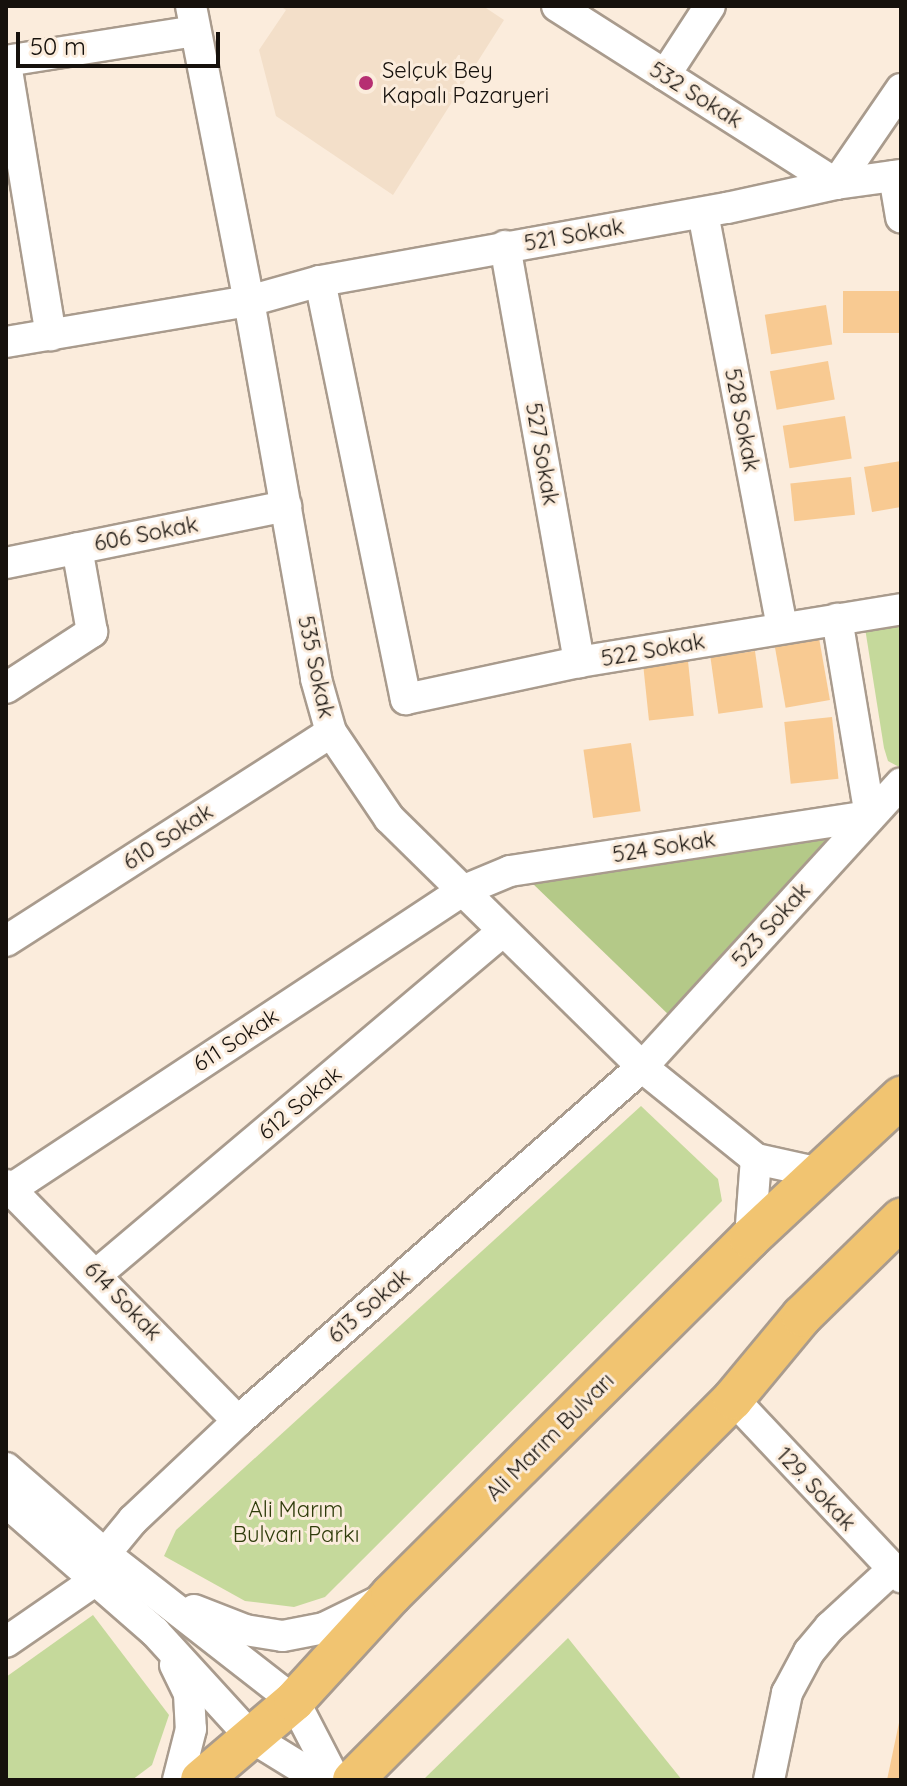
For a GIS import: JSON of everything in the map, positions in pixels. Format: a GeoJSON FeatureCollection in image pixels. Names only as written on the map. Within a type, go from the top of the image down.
{"type":"FeatureCollection","features":[{"type":"Feature","properties":{"kind":"main road","name":"Ali Marım Bulvarı"},"geometry":{"type":"LineString","coordinates":[[201,1780],[294,1701],[391,1595],[750,1238],[901,1097]]}},
{"type":"Feature","properties":{"kind":"main road"},"geometry":{"type":"LineString","coordinates":[[353,1780],[733,1399],[802,1316],[901,1219]]}},
{"type":"Feature","properties":{"kind":"street","name":"532 Sokak"},"geometry":{"type":"LineString","coordinates":[[557,6],[836,184]]}},
{"type":"Feature","properties":{"kind":"street"},"geometry":{"type":"LineString","coordinates":[[665,75],[710,6]]}},
{"type":"Feature","properties":{"kind":"street"},"geometry":{"type":"LineString","coordinates":[[51,335],[11,121],[6,62],[193,19]]}},
{"type":"Feature","properties":{"kind":"street","name":"535 Sokak"},"geometry":{"type":"LineString","coordinates":[[193,19],[249,301],[316,679],[331,732],[389,818],[502,932],[642,1067],[756,1159]]}},
{"type":"Feature","properties":{"kind":"street"},"geometry":{"type":"LineString","coordinates":[[836,184],[901,89]]}},
{"type":"Feature","properties":{"kind":"street"},"geometry":{"type":"LineString","coordinates":[[897,176],[901,217]]}},
{"type":"Feature","properties":{"kind":"street","name":"521 Sokak"},"geometry":{"type":"LineString","coordinates":[[6,342],[249,301],[320,281],[703,213],[836,184],[897,176]]}},
{"type":"Feature","properties":{"kind":"street","name":"528 Sokak"},"geometry":{"type":"LineString","coordinates":[[703,213],[782,628]]}},
{"type":"Feature","properties":{"kind":"street","name":"527 Sokak"},"geometry":{"type":"LineString","coordinates":[[505,246],[579,662]]}},
{"type":"Feature","properties":{"kind":"street","name":"522 Sokak"},"geometry":{"type":"LineString","coordinates":[[320,281],[406,699],[579,662],[901,609]]}},
{"type":"Feature","properties":{"kind":"street","name":"606 Sokak"},"geometry":{"type":"LineString","coordinates":[[6,563],[286,506]]}},
{"type":"Feature","properties":{"kind":"street"},"geometry":{"type":"LineString","coordinates":[[6,688],[92,632],[77,548]]}},
{"type":"Feature","properties":{"kind":"street"},"geometry":{"type":"LineString","coordinates":[[837,619],[870,816]]}},
{"type":"Feature","properties":{"kind":"street","name":"610 Sokak"},"geometry":{"type":"LineString","coordinates":[[6,941],[331,732]]}},
{"type":"Feature","properties":{"kind":"street","name":"523 Sokak"},"geometry":{"type":"LineString","coordinates":[[642,1067],[901,783]]}},
{"type":"Feature","properties":{"kind":"street","name":"524 Sokak"},"geometry":{"type":"LineString","coordinates":[[462,891],[510,871],[870,816]]}},
{"type":"Feature","properties":{"kind":"street","name":"611 Sokak"},"geometry":{"type":"LineString","coordinates":[[8,1187],[462,891]]}},
{"type":"Feature","properties":{"kind":"street","name":"612 Sokak"},"geometry":{"type":"LineString","coordinates":[[97,1274],[502,932]]}},
{"type":"Feature","properties":{"kind":"street","name":"613 Sokak"},"geometry":{"type":"LineString","coordinates":[[6,1642],[100,1567],[133,1520],[238,1421],[642,1067]]}},
{"type":"Feature","properties":{"kind":"street"},"geometry":{"type":"LineString","coordinates":[[750,1238],[756,1159],[820,1173]]}},
{"type":"Feature","properties":{"kind":"street","name":"614 Sokak"},"geometry":{"type":"LineString","coordinates":[[8,1187],[97,1274],[238,1421]]}},
{"type":"Feature","properties":{"kind":"street","name":"129. Sokak"},"geometry":{"type":"LineString","coordinates":[[733,1399],[896,1574]]}},
{"type":"Feature","properties":{"kind":"street"},"geometry":{"type":"LineString","coordinates":[[6,1468],[100,1567],[251,1737],[321,1780]]}},
{"type":"Feature","properties":{"kind":"street"},"geometry":{"type":"LineString","coordinates":[[6,1502],[100,1567],[158,1596],[245,1630],[283,1636],[324,1628],[391,1595]]}},
{"type":"Feature","properties":{"kind":"street"},"geometry":{"type":"LineString","coordinates":[[769,1780],[787,1693],[809,1652],[830,1627],[896,1574]]}},
{"type":"Feature","properties":{"kind":"street"},"geometry":{"type":"LineString","coordinates":[[158,1596],[294,1701],[335,1780]]}},
{"type":"Feature","properties":{"kind":"street"},"geometry":{"type":"LineString","coordinates":[[155,1632],[189,1694],[191,1729],[178,1780]]}},
{"type":"Feature","properties":{"kind":"shaded area","name":"Selçuk Bey Kapalı Pazaryeri"},"geometry":{"type":"Polygon","coordinates":[[[280,6],[483,6],[504,20],[393,195],[276,116],[259,50],[286,10],[280,6]]]}},
{"type":"Feature","properties":{"kind":"green space"},"geometry":{"type":"Polygon","coordinates":[[[901,623],[901,768],[888,761],[884,748],[865,628],[901,623]]]}},
{"type":"Feature","properties":{"kind":"green space"},"geometry":{"type":"Polygon","coordinates":[[[830,839],[672,1018],[531,882],[830,839]]]}},
{"type":"Feature","properties":{"kind":"green space","name":"Ali Marım Bulvarı Parkı"},"geometry":{"type":"Polygon","coordinates":[[[641,1106],[718,1179],[722,1201],[325,1597],[294,1607],[245,1601],[164,1556],[176,1530],[641,1106]]]}},
{"type":"Feature","properties":{"kind":"green space"},"geometry":{"type":"Polygon","coordinates":[[[93,1615],[169,1715],[152,1765],[132,1780],[6,1780],[6,1677],[93,1615]]]}},
{"type":"Feature","properties":{"kind":"green space"},"geometry":{"type":"Polygon","coordinates":[[[568,1638],[682,1780],[423,1780],[568,1638]]]}},
{"type":"Feature","properties":{"kind":"building"},"geometry":{"type":"Polygon","coordinates":[[[843,291],[901,291],[901,333],[843,333],[843,291]]]}},
{"type":"Feature","properties":{"kind":"building"},"geometry":{"type":"Polygon","coordinates":[[[826,305],[832,345],[771,354],[765,315],[826,305]]]}},
{"type":"Feature","properties":{"kind":"building"},"geometry":{"type":"Polygon","coordinates":[[[828,361],[835,399],[777,410],[770,371],[828,361]]]}},
{"type":"Feature","properties":{"kind":"building"},"geometry":{"type":"Polygon","coordinates":[[[845,416],[852,458],[790,468],[783,426],[845,416]]]}},
{"type":"Feature","properties":{"kind":"building"},"geometry":{"type":"Polygon","coordinates":[[[901,461],[901,507],[872,512],[864,467],[901,461]]]}},
{"type":"Feature","properties":{"kind":"building"},"geometry":{"type":"Polygon","coordinates":[[[851,477],[855,515],[794,521],[790,483],[851,477]]]}},
{"type":"Feature","properties":{"kind":"building"},"geometry":{"type":"Polygon","coordinates":[[[819,638],[830,700],[786,708],[775,646],[819,638]]]}},
{"type":"Feature","properties":{"kind":"building"},"geometry":{"type":"Polygon","coordinates":[[[755,651],[763,707],[718,714],[710,657],[755,651]]]}},
{"type":"Feature","properties":{"kind":"building"},"geometry":{"type":"Polygon","coordinates":[[[688,661],[694,716],[649,720],[643,666],[688,661]]]}},
{"type":"Feature","properties":{"kind":"building"},"geometry":{"type":"Polygon","coordinates":[[[832,717],[838,779],[791,784],[784,722],[832,717]]]}},
{"type":"Feature","properties":{"kind":"building"},"geometry":{"type":"Polygon","coordinates":[[[631,743],[641,811],[593,818],[583,750],[631,743]]]}},
{"type":"Feature","properties":{"kind":"building"},"geometry":{"type":"Polygon","coordinates":[[[900,1718],[901,1780],[887,1780],[900,1718]]]}},
{"type":"Feature","properties":{"kind":"place","name":"Selçuk Bey Kapalı Pazaryeri"},"geometry":{"type":"Point","coordinates":[366,83]}}]}
